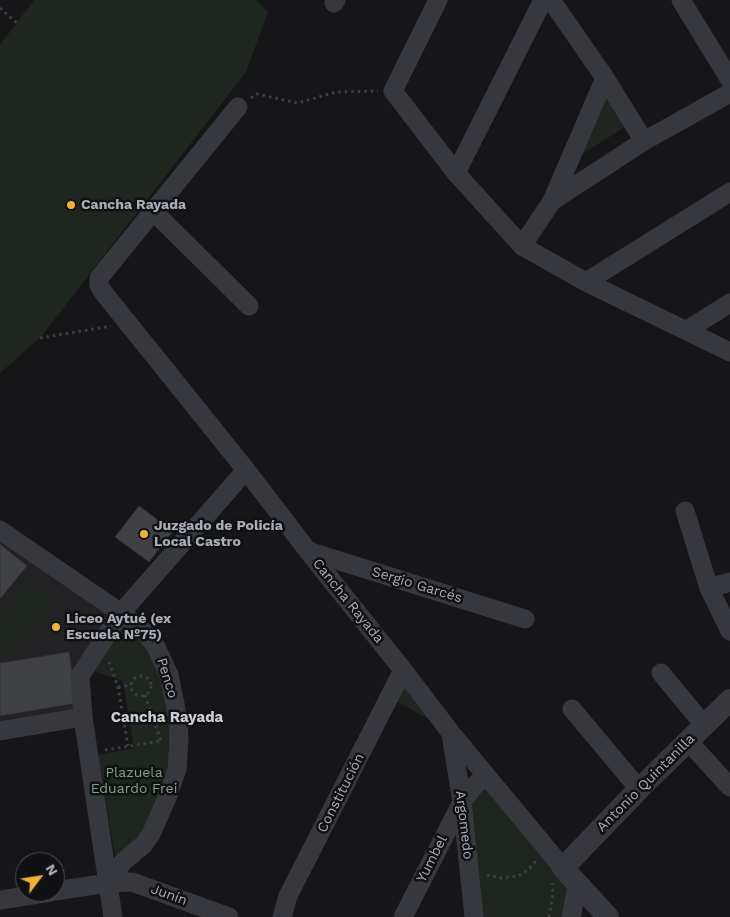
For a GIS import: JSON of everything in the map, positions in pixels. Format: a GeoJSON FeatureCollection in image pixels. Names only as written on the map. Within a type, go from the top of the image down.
{"type":"FeatureCollection","features":[{"type":"Feature","properties":{"kind":"street"},"geometry":{"type":"LineString","coordinates":[[438,0],[393,91],[456,173],[522,246],[586,282],[730,352]]}},
{"type":"Feature","properties":{"kind":"street"},"geometry":{"type":"LineString","coordinates":[[456,173],[543,0]]}},
{"type":"Feature","properties":{"kind":"street"},"geometry":{"type":"LineString","coordinates":[[551,0],[605,78],[644,141]]}},
{"type":"Feature","properties":{"kind":"street"},"geometry":{"type":"LineString","coordinates":[[681,0],[730,80]]}},
{"type":"Feature","properties":{"kind":"street"},"geometry":{"type":"LineString","coordinates":[[522,246],[552,201],[605,78]]}},
{"type":"Feature","properties":{"kind":"street"},"geometry":{"type":"LineString","coordinates":[[552,201],[644,141],[730,93]]}},
{"type":"Feature","properties":{"kind":"street"},"geometry":{"type":"LineString","coordinates":[[238,107],[153,211],[249,306]]}},
{"type":"Feature","properties":{"kind":"street"},"geometry":{"type":"LineString","coordinates":[[586,282],[730,192]]}},
{"type":"Feature","properties":{"kind":"street","name":"Cancha Rayada"},"geometry":{"type":"LineString","coordinates":[[153,211],[99,278],[99,285],[103,292],[403,670],[558,872],[608,917]]}},
{"type":"Feature","properties":{"kind":"street"},"geometry":{"type":"LineString","coordinates":[[687,330],[730,303]]}},
{"type":"Feature","properties":{"kind":"street"},"geometry":{"type":"LineString","coordinates":[[113,917],[83,717],[80,676],[121,613],[246,470]]}},
{"type":"Feature","properties":{"kind":"street"},"geometry":{"type":"LineString","coordinates":[[685,510],[709,588],[730,630]]}},
{"type":"Feature","properties":{"kind":"street","name":"Penco"},"geometry":{"type":"LineString","coordinates":[[0,530],[121,613],[145,632],[164,662],[178,719],[177,769],[151,834],[144,844],[123,862],[108,883]]}},
{"type":"Feature","properties":{"kind":"street","name":"Sergio Garcés"},"geometry":{"type":"LineString","coordinates":[[308,551],[525,619]]}},
{"type":"Feature","properties":{"kind":"street"},"geometry":{"type":"LineString","coordinates":[[709,588],[730,582]]}},
{"type":"Feature","properties":{"kind":"street","name":"Constitución"},"geometry":{"type":"LineString","coordinates":[[282,917],[288,896],[403,670]]}},
{"type":"Feature","properties":{"kind":"street"},"geometry":{"type":"LineString","coordinates":[[661,673],[704,724]]}},
{"type":"Feature","properties":{"kind":"street","name":"Antonio Quintanilla"},"geometry":{"type":"LineString","coordinates":[[558,872],[638,789],[730,700]]}},
{"type":"Feature","properties":{"kind":"street"},"geometry":{"type":"LineString","coordinates":[[572,709],[638,789]]}},
{"type":"Feature","properties":{"kind":"street"},"geometry":{"type":"LineString","coordinates":[[0,731],[83,717]]}},
{"type":"Feature","properties":{"kind":"street","name":"Argomedo"},"geometry":{"type":"LineString","coordinates":[[451,733],[462,802],[474,917]]}},
{"type":"Feature","properties":{"kind":"street"},"geometry":{"type":"LineString","coordinates":[[688,741],[730,787]]}},
{"type":"Feature","properties":{"kind":"street","name":"Yumbel"},"geometry":{"type":"LineString","coordinates":[[403,917],[462,802],[476,784],[486,776]]}},
{"type":"Feature","properties":{"kind":"street"},"geometry":{"type":"LineString","coordinates":[[558,872],[570,917]]}},
{"type":"Feature","properties":{"kind":"street","name":"Junín"},"geometry":{"type":"LineString","coordinates":[[65,889],[108,883],[132,882],[229,917]]}},
{"type":"Feature","properties":{"kind":"street"},"geometry":{"type":"LineString","coordinates":[[0,900],[15,898]]}},
{"type":"Feature","properties":{"kind":"path"},"geometry":{"type":"LineString","coordinates":[[0,8],[17,23]]}},
{"type":"Feature","properties":{"kind":"path"},"geometry":{"type":"LineString","coordinates":[[238,107],[257,94],[298,102],[336,92],[393,91]]}},
{"type":"Feature","properties":{"kind":"path"},"geometry":{"type":"LineString","coordinates":[[40,338],[129,323]]}},
{"type":"Feature","properties":{"kind":"path"},"geometry":{"type":"LineString","coordinates":[[101,641],[118,687],[128,746]]}},
{"type":"Feature","properties":{"kind":"path"},"geometry":{"type":"LineString","coordinates":[[136,677],[146,677],[150,680],[151,686],[145,695],[134,693],[132,685],[136,677]]}},
{"type":"Feature","properties":{"kind":"path"},"geometry":{"type":"LineString","coordinates":[[118,687],[132,685]]}},
{"type":"Feature","properties":{"kind":"path"},"geometry":{"type":"LineString","coordinates":[[145,695],[164,748]]}},
{"type":"Feature","properties":{"kind":"path"},"geometry":{"type":"LineString","coordinates":[[106,759],[104,750],[161,741]]}},
{"type":"Feature","properties":{"kind":"path"},"geometry":{"type":"LineString","coordinates":[[470,868],[501,878],[518,876],[528,870],[538,858],[558,872],[549,917]]}},
{"type":"Feature","properties":{"kind":"shaded area","name":"Liceo Aytué (ex Escuela Nº75)"},"geometry":{"type":"Polygon","coordinates":[[[0,530],[121,613],[80,676],[83,717],[0,731],[0,530]]]}},
{"type":"Feature","properties":{"kind":"green space","name":"Cancha Rayada"},"geometry":{"type":"Polygon","coordinates":[[[34,0],[256,0],[268,12],[246,72],[40,338],[0,373],[0,45],[34,0]]]}},
{"type":"Feature","properties":{"kind":"green space"},"geometry":{"type":"Polygon","coordinates":[[[609,93],[628,125],[579,156],[609,93]]]}},
{"type":"Feature","properties":{"kind":"green space"},"geometry":{"type":"Polygon","coordinates":[[[28,581],[55,602],[11,657],[0,648],[0,616],[28,581]]]}},
{"type":"Feature","properties":{"kind":"green space","name":"Plazuela Eduardo Frei"},"geometry":{"type":"Polygon","coordinates":[[[127,620],[153,650],[167,690],[174,754],[153,816],[131,845],[115,857],[98,755],[134,748],[123,681],[94,671],[127,620]]]}},
{"type":"Feature","properties":{"kind":"green space"},"geometry":{"type":"Polygon","coordinates":[[[406,673],[443,727],[392,699],[406,673]]]}},
{"type":"Feature","properties":{"kind":"green space"},"geometry":{"type":"Polygon","coordinates":[[[486,780],[575,884],[568,917],[479,917],[465,802],[486,780]]]}},
{"type":"Feature","properties":{"kind":"building","name":"Juzgado de Policía Local Castro"},"geometry":{"type":"Polygon","coordinates":[[[139,506],[173,531],[149,562],[115,537],[139,506]]]}},
{"type":"Feature","properties":{"kind":"building"},"geometry":{"type":"Polygon","coordinates":[[[0,544],[27,566],[0,599],[0,544]]]}},
{"type":"Feature","properties":{"kind":"building"},"geometry":{"type":"Polygon","coordinates":[[[69,652],[77,703],[0,716],[0,663],[69,652]]]}},
{"type":"Feature","properties":{"kind":"place","name":"Cancha Rayada"},"geometry":{"type":"Point","coordinates":[71,205]}},
{"type":"Feature","properties":{"kind":"place","name":"Juzgado de Policía Local Castro"},"geometry":{"type":"Point","coordinates":[144,534]}},
{"type":"Feature","properties":{"kind":"place","name":"Liceo Aytué (ex Escuela Nº75)"},"geometry":{"type":"Point","coordinates":[56,627]}},
{"type":"Feature","properties":{"kind":"district","name":"Cancha Rayada"},"geometry":{"type":"Point","coordinates":[167,718]}}]}
